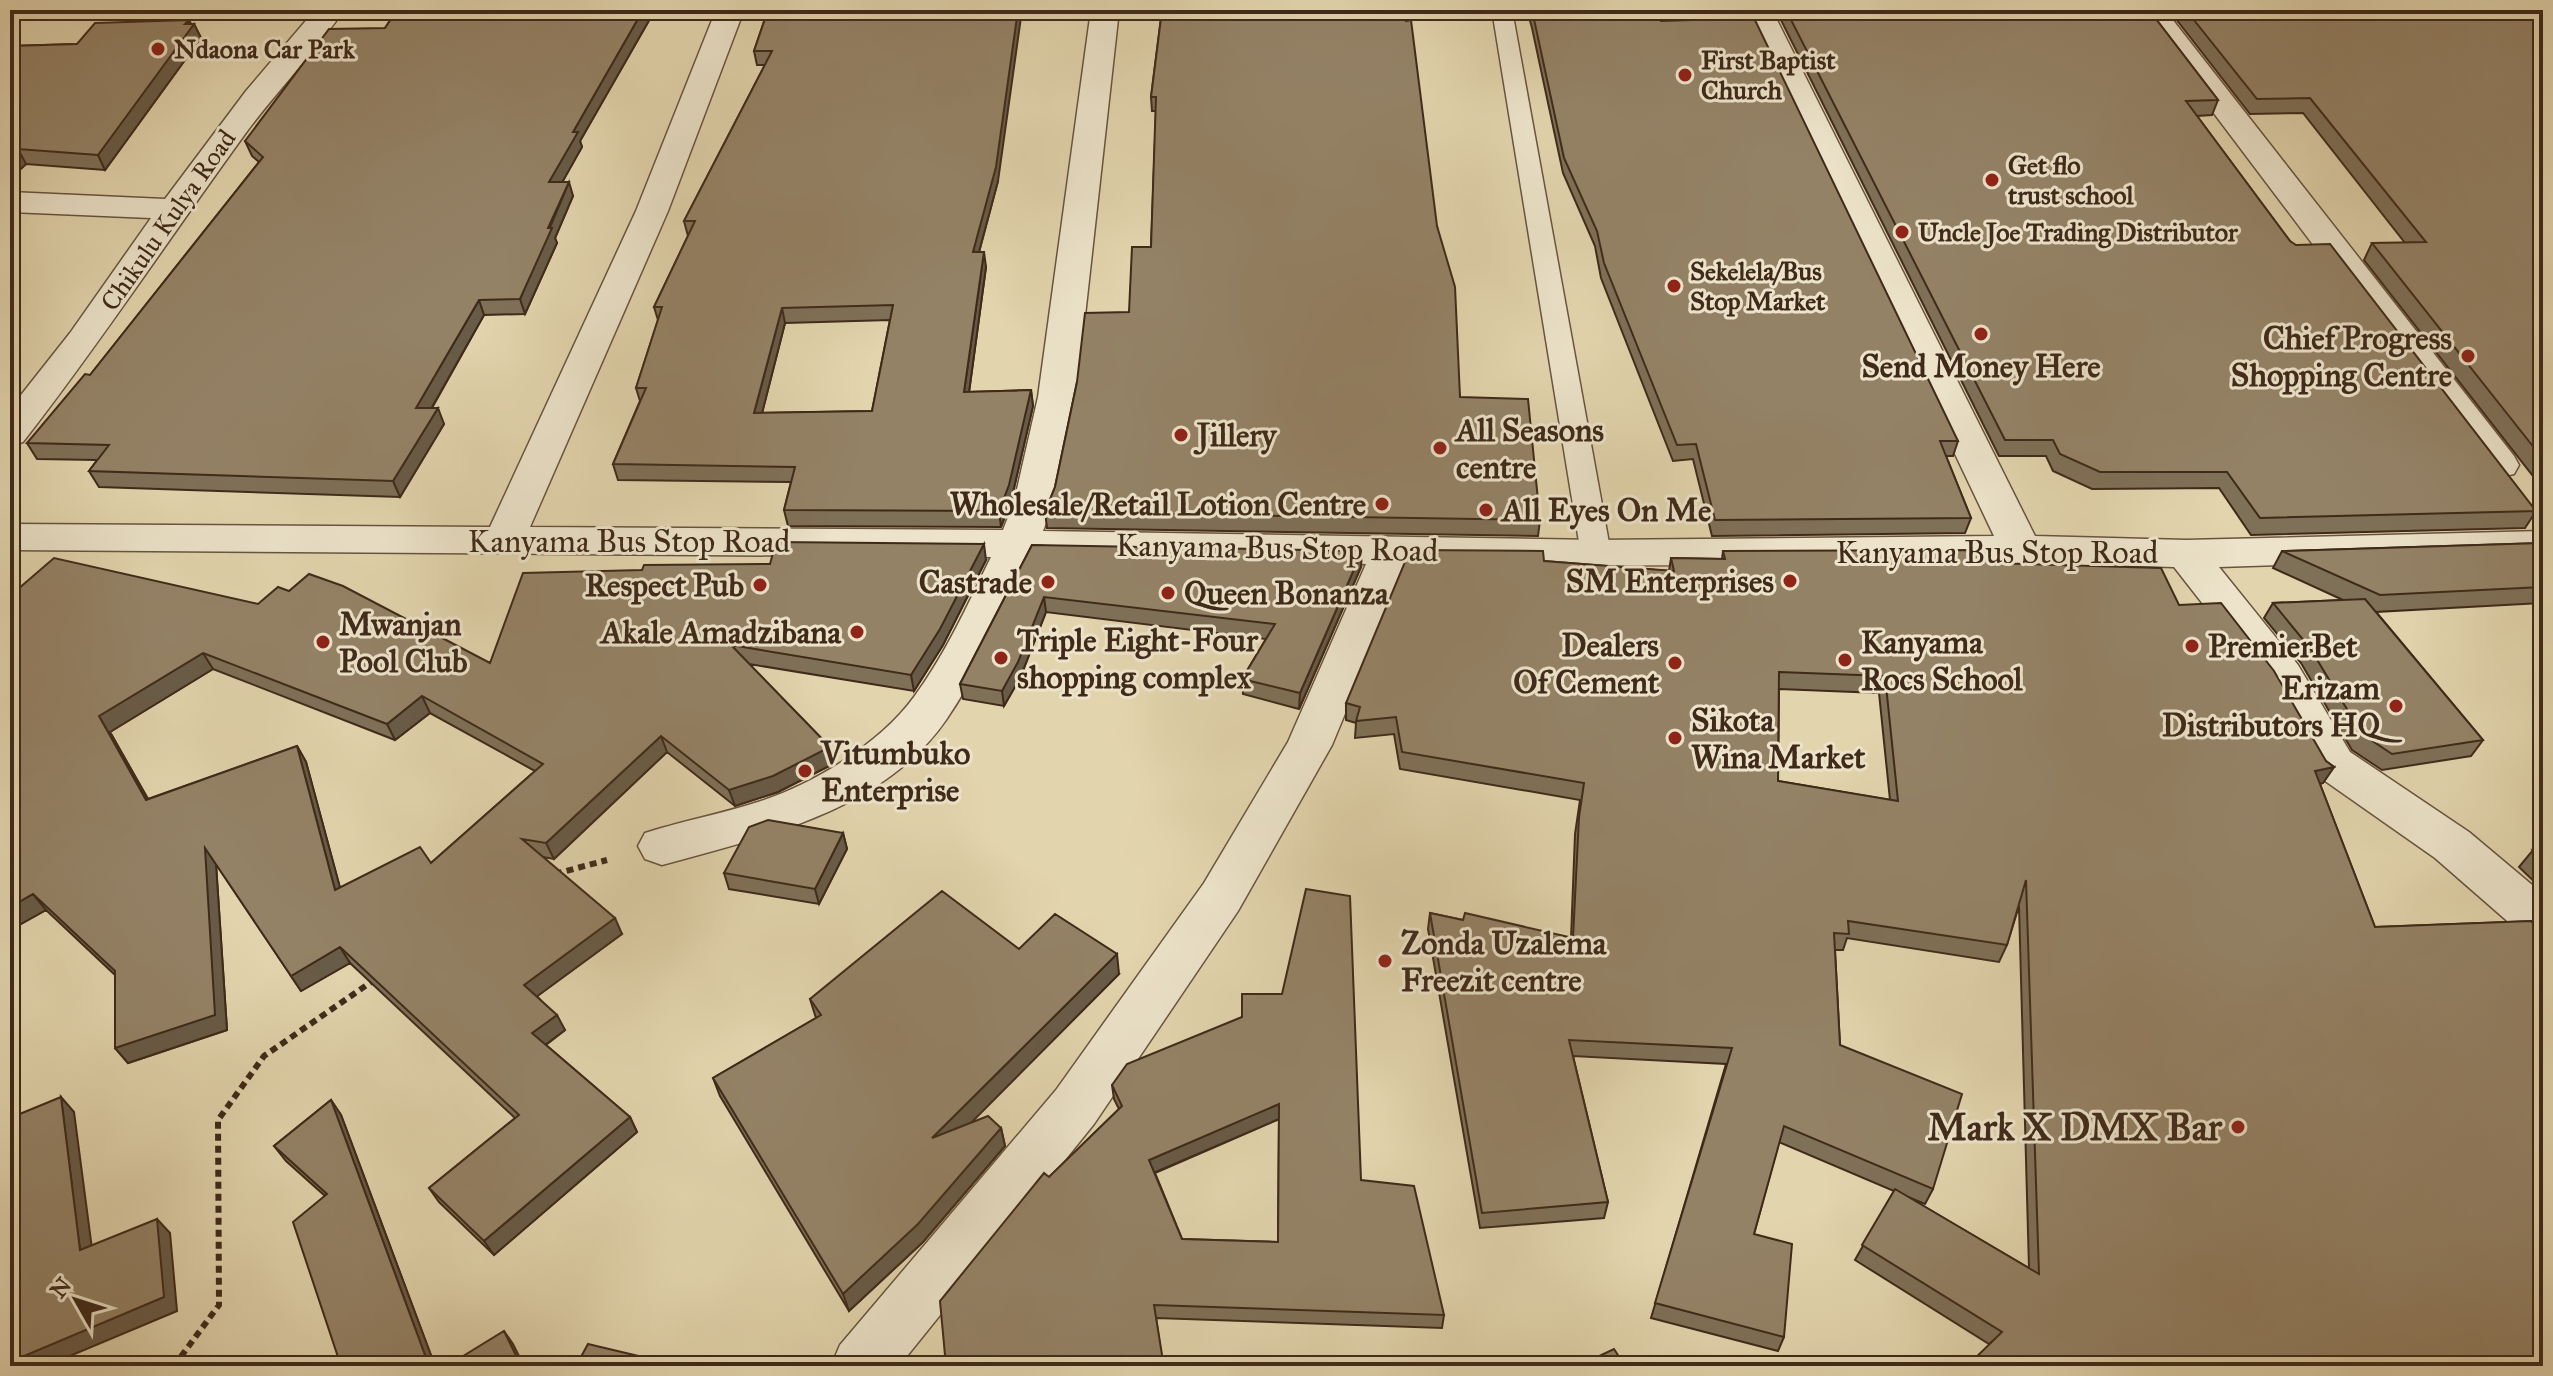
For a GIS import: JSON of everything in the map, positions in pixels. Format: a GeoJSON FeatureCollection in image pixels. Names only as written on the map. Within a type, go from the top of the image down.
{"type":"FeatureCollection","features":[{"type":"Feature","properties":{"kind":"street","name":"Chikulu Kulya Road"},"geometry":{"type":"LineString","coordinates":[[10,434],[83,341],[174,209],[257,97],[330,10]]}},
{"type":"Feature","properties":{"kind":"street"},"geometry":{"type":"LineString","coordinates":[[504,540],[652,211],[730,10]]}},
{"type":"Feature","properties":{"kind":"street"},"geometry":{"type":"LineString","coordinates":[[662,846],[773,816],[853,778],[888,752],[929,710],[980,622],[1018,544],[1034,502],[1057,397],[1105,10]]}},
{"type":"Feature","properties":{"kind":"street"},"geometry":{"type":"LineString","coordinates":[[1758,10],[2021,549]]}},
{"type":"Feature","properties":{"kind":"street"},"geometry":{"type":"LineString","coordinates":[[2150,10],[2536,517]]}},
{"type":"Feature","properties":{"kind":"street"},"geometry":{"type":"LineString","coordinates":[[10,202],[174,209]]}},
{"type":"Feature","properties":{"kind":"street","name":"Kanyama Bus Stop Road"},"geometry":{"type":"LineString","coordinates":[[10,537],[1018,544],[1596,554],[2021,549],[2186,554],[2536,517]]}},
{"type":"Feature","properties":{"kind":"street"},"geometry":{"type":"LineString","coordinates":[[861,1366],[1075,1107],[1221,897],[1309,745],[1393,549]]}},
{"type":"Feature","properties":{"kind":"street"},"geometry":{"type":"LineString","coordinates":[[2186,554],[2283,676],[2334,764],[2452,845],[2530,912],[2543,929]]}},
{"type":"Feature","properties":{"kind":"lane"},"geometry":{"type":"LineString","coordinates":[[1502,10],[1596,554]]}},
{"type":"Feature","properties":{"kind":"path"},"geometry":{"type":"LineString","coordinates":[[552,875],[662,846]]}},
{"type":"Feature","properties":{"kind":"path"},"geometry":{"type":"LineString","coordinates":[[174,1366],[219,1305],[218,1120],[264,1056],[381,975]]}},
{"type":"Feature","properties":{"kind":"building"},"geometry":{"type":"Polygon","coordinates":[[[397,10],[643,10],[573,132],[578,132],[549,182],[569,182],[520,299],[479,300],[416,408],[438,408],[393,481],[89,471],[109,445],[27,443],[85,374],[90,375],[263,157],[245,141],[329,29],[385,28],[397,10]]]}},
{"type":"Feature","properties":{"kind":"building"},"geometry":{"type":"Polygon","coordinates":[[[768,10],[1018,10],[996,167],[973,252],[984,252],[964,392],[1031,390],[1009,485],[999,511],[784,510],[795,467],[613,464],[646,388],[636,388],[662,307],[654,307],[695,221],[684,221],[772,51],[754,51],[768,10]],[[893,305],[782,308],[754,413],[872,411],[893,305]]]}},
{"type":"Feature","properties":{"kind":"building"},"geometry":{"type":"Polygon","coordinates":[[[1162,10],[1405,10],[1406,21],[1411,20],[1437,226],[1455,287],[1460,397],[1528,399],[1540,520],[1045,512],[1055,487],[1077,382],[1085,313],[1129,312],[1132,247],[1151,247],[1156,97],[1151,97],[1162,10]]]}},
{"type":"Feature","properties":{"kind":"building"},"geometry":{"type":"Polygon","coordinates":[[[1532,10],[1656,10],[1661,21],[1754,18],[1958,441],[1940,441],[1971,518],[1715,520],[1696,444],[1677,445],[1604,263],[1597,231],[1564,158],[1532,10]]]}},
{"type":"Feature","properties":{"kind":"building"},"geometry":{"type":"Polygon","coordinates":[[[1786,10],[2149,10],[2218,100],[2186,101],[2290,241],[2296,245],[2330,244],[2536,511],[2260,518],[2227,472],[2100,472],[2060,454],[2053,440],[2005,440],[1786,10]]]}},
{"type":"Feature","properties":{"kind":"building"},"geometry":{"type":"Polygon","coordinates":[[[2186,10],[2543,10],[2543,459],[2372,243],[2426,242],[2310,98],[2257,99],[2186,10]]]}},
{"type":"Feature","properties":{"kind":"building"},"geometry":{"type":"Polygon","coordinates":[[[189,20],[185,24],[194,24],[98,155],[18,149],[10,156],[10,46],[77,44],[95,23],[189,20]]]}},
{"type":"Feature","properties":{"kind":"building"},"geometry":{"type":"Polygon","coordinates":[[[776,542],[984,544],[940,629],[911,675],[731,645],[830,747],[773,776],[729,790],[661,736],[546,843],[522,839],[615,918],[524,985],[557,1015],[532,1033],[630,1117],[484,1241],[429,1188],[519,1115],[340,947],[291,976],[205,848],[215,1015],[115,1048],[115,971],[33,894],[10,907],[10,596],[54,558],[258,604],[278,587],[289,591],[309,574],[343,586],[490,663],[523,573],[642,570],[644,565],[770,564],[776,542]],[[203,653],[99,716],[146,800],[297,746],[335,890],[420,847],[431,863],[543,764],[422,696],[387,724],[203,653]]]}},
{"type":"Feature","properties":{"kind":"building"},"geometry":{"type":"Polygon","coordinates":[[[2543,543],[2543,587],[2380,595],[2282,551],[2543,543]]]}},
{"type":"Feature","properties":{"kind":"building"},"geometry":{"type":"Polygon","coordinates":[[[1032,545],[1362,551],[1300,693],[1242,679],[1275,624],[1044,597],[1018,662],[1002,691],[960,684],[1032,545]]]}},
{"type":"Feature","properties":{"kind":"building"},"geometry":{"type":"Polygon","coordinates":[[[1410,550],[1543,551],[1544,561],[1674,571],[1671,558],[1725,559],[1723,551],[1985,550],[1990,563],[2161,568],[2179,605],[2221,603],[2274,671],[2326,761],[2334,767],[2315,771],[2375,927],[2531,921],[2543,931],[2543,1366],[1967,1366],[2002,1332],[1862,1245],[1895,1189],[2039,1274],[2026,880],[2007,945],[1848,921],[1849,934],[1834,933],[1840,1045],[1962,1094],[1933,1189],[1784,1126],[1754,1234],[1792,1244],[1784,1337],[1655,1303],[1732,1048],[1569,1040],[1608,1202],[1482,1213],[1430,913],[1463,920],[1465,913],[1573,938],[1579,817],[1584,783],[1402,752],[1396,717],[1356,721],[1360,707],[1346,703],[1410,550]],[[1779,672],[1778,781],[1898,801],[1885,676],[1779,672]]]}},
{"type":"Feature","properties":{"kind":"building"},"geometry":{"type":"Polygon","coordinates":[[[2365,599],[2483,740],[2392,754],[2362,734],[2310,648],[2273,603],[2365,599]]]}},
{"type":"Feature","properties":{"kind":"building"},"geometry":{"type":"Polygon","coordinates":[[[768,820],[843,833],[815,889],[724,873],[749,827],[768,820]]]}},
{"type":"Feature","properties":{"kind":"building"},"geometry":{"type":"Polygon","coordinates":[[[2533,850],[2543,851],[2543,860],[2533,850]]]}},
{"type":"Feature","properties":{"kind":"building"},"geometry":{"type":"Polygon","coordinates":[[[1306,889],[1350,896],[1361,1180],[1414,1186],[1444,1315],[1154,1305],[1163,1361],[1134,1366],[946,1366],[940,1301],[1044,1173],[1049,1177],[1122,1106],[1112,1085],[1127,1064],[1242,1017],[1242,994],[1282,994],[1306,889]],[[1279,1104],[1149,1160],[1182,1239],[1278,1242],[1279,1104]]]}},
{"type":"Feature","properties":{"kind":"building"},"geometry":{"type":"Polygon","coordinates":[[[942,891],[1019,949],[1055,914],[1117,954],[932,1138],[988,1116],[1001,1128],[918,1224],[843,1294],[713,1078],[821,1015],[810,999],[942,891]]]}},
{"type":"Feature","properties":{"kind":"building"},"geometry":{"type":"Polygon","coordinates":[[[61,1097],[80,1250],[157,1219],[164,1297],[10,1362],[10,1118],[61,1097]]]}},
{"type":"Feature","properties":{"kind":"building"},"geometry":{"type":"Polygon","coordinates":[[[331,1100],[429,1366],[341,1366],[293,1222],[327,1194],[274,1146],[331,1100]]]}},
{"type":"Feature","properties":{"kind":"building"},"geometry":{"type":"Polygon","coordinates":[[[504,1331],[521,1366],[447,1366],[504,1331]]]}},
{"type":"Feature","properties":{"kind":"building"},"geometry":{"type":"Polygon","coordinates":[[[588,1344],[668,1363],[667,1366],[576,1366],[588,1344]]]}},
{"type":"Feature","properties":{"kind":"building"},"geometry":{"type":"Polygon","coordinates":[[[1614,1349],[1625,1366],[1578,1366],[1614,1349]]]}},
{"type":"Feature","properties":{"kind":"place","name":"Ndaona Car Park"},"geometry":{"type":"Point","coordinates":[158,49]}},
{"type":"Feature","properties":{"kind":"place","name":"First Baptist Church"},"geometry":{"type":"Point","coordinates":[1685,75]}},
{"type":"Feature","properties":{"kind":"place","name":"Get flo trust school"},"geometry":{"type":"Point","coordinates":[1992,180]}},
{"type":"Feature","properties":{"kind":"place","name":"Uncle Joe Trading Distributor"},"geometry":{"type":"Point","coordinates":[1902,232]}},
{"type":"Feature","properties":{"kind":"place","name":"Sekelela/Bus Stop Market"},"geometry":{"type":"Point","coordinates":[1674,286]}},
{"type":"Feature","properties":{"kind":"place","name":"Send Money Here"},"geometry":{"type":"Point","coordinates":[1981,334]}},
{"type":"Feature","properties":{"kind":"place","name":"Chief Progress Shopping Centre"},"geometry":{"type":"Point","coordinates":[2468,356]}},
{"type":"Feature","properties":{"kind":"place","name":"Jillery"},"geometry":{"type":"Point","coordinates":[1181,435]}},
{"type":"Feature","properties":{"kind":"place","name":"All Seasons centre"},"geometry":{"type":"Point","coordinates":[1440,448]}},
{"type":"Feature","properties":{"kind":"place","name":"Wholesale/Retail Lotion Centre"},"geometry":{"type":"Point","coordinates":[1382,504]}},
{"type":"Feature","properties":{"kind":"place","name":"All Eyes On Me"},"geometry":{"type":"Point","coordinates":[1486,510]}},
{"type":"Feature","properties":{"kind":"place","name":"SM Enterprises"},"geometry":{"type":"Point","coordinates":[1790,581]}},
{"type":"Feature","properties":{"kind":"place","name":"Castrade"},"geometry":{"type":"Point","coordinates":[1048,582]}},
{"type":"Feature","properties":{"kind":"place","name":"Respect Pub"},"geometry":{"type":"Point","coordinates":[760,585]}},
{"type":"Feature","properties":{"kind":"place","name":"Queen Bonanza"},"geometry":{"type":"Point","coordinates":[1168,593]}},
{"type":"Feature","properties":{"kind":"place","name":"Akale Amadzibana"},"geometry":{"type":"Point","coordinates":[857,632]}},
{"type":"Feature","properties":{"kind":"place","name":"Mwanjan Pool Club"},"geometry":{"type":"Point","coordinates":[323,642]}},
{"type":"Feature","properties":{"kind":"place","name":"PremierBet"},"geometry":{"type":"Point","coordinates":[2192,646]}},
{"type":"Feature","properties":{"kind":"place","name":"Triple Eight-Four shopping complex"},"geometry":{"type":"Point","coordinates":[1001,658]}},
{"type":"Feature","properties":{"kind":"place","name":"Kanyama Rocs School"},"geometry":{"type":"Point","coordinates":[1845,660]}},
{"type":"Feature","properties":{"kind":"place","name":"Dealers Of Cement"},"geometry":{"type":"Point","coordinates":[1675,663]}},
{"type":"Feature","properties":{"kind":"place","name":"Erizam Distributors HQ"},"geometry":{"type":"Point","coordinates":[2396,706]}},
{"type":"Feature","properties":{"kind":"place","name":"Sikota Wina Market"},"geometry":{"type":"Point","coordinates":[1675,738]}},
{"type":"Feature","properties":{"kind":"place","name":"Vitumbuko Enterprise"},"geometry":{"type":"Point","coordinates":[805,771]}},
{"type":"Feature","properties":{"kind":"place","name":"Zonda Uzalema Freezit centre"},"geometry":{"type":"Point","coordinates":[1385,961]}},
{"type":"Feature","properties":{"kind":"place","name":"Mark X DMX Bar"},"geometry":{"type":"Point","coordinates":[2238,1127]}}]}
